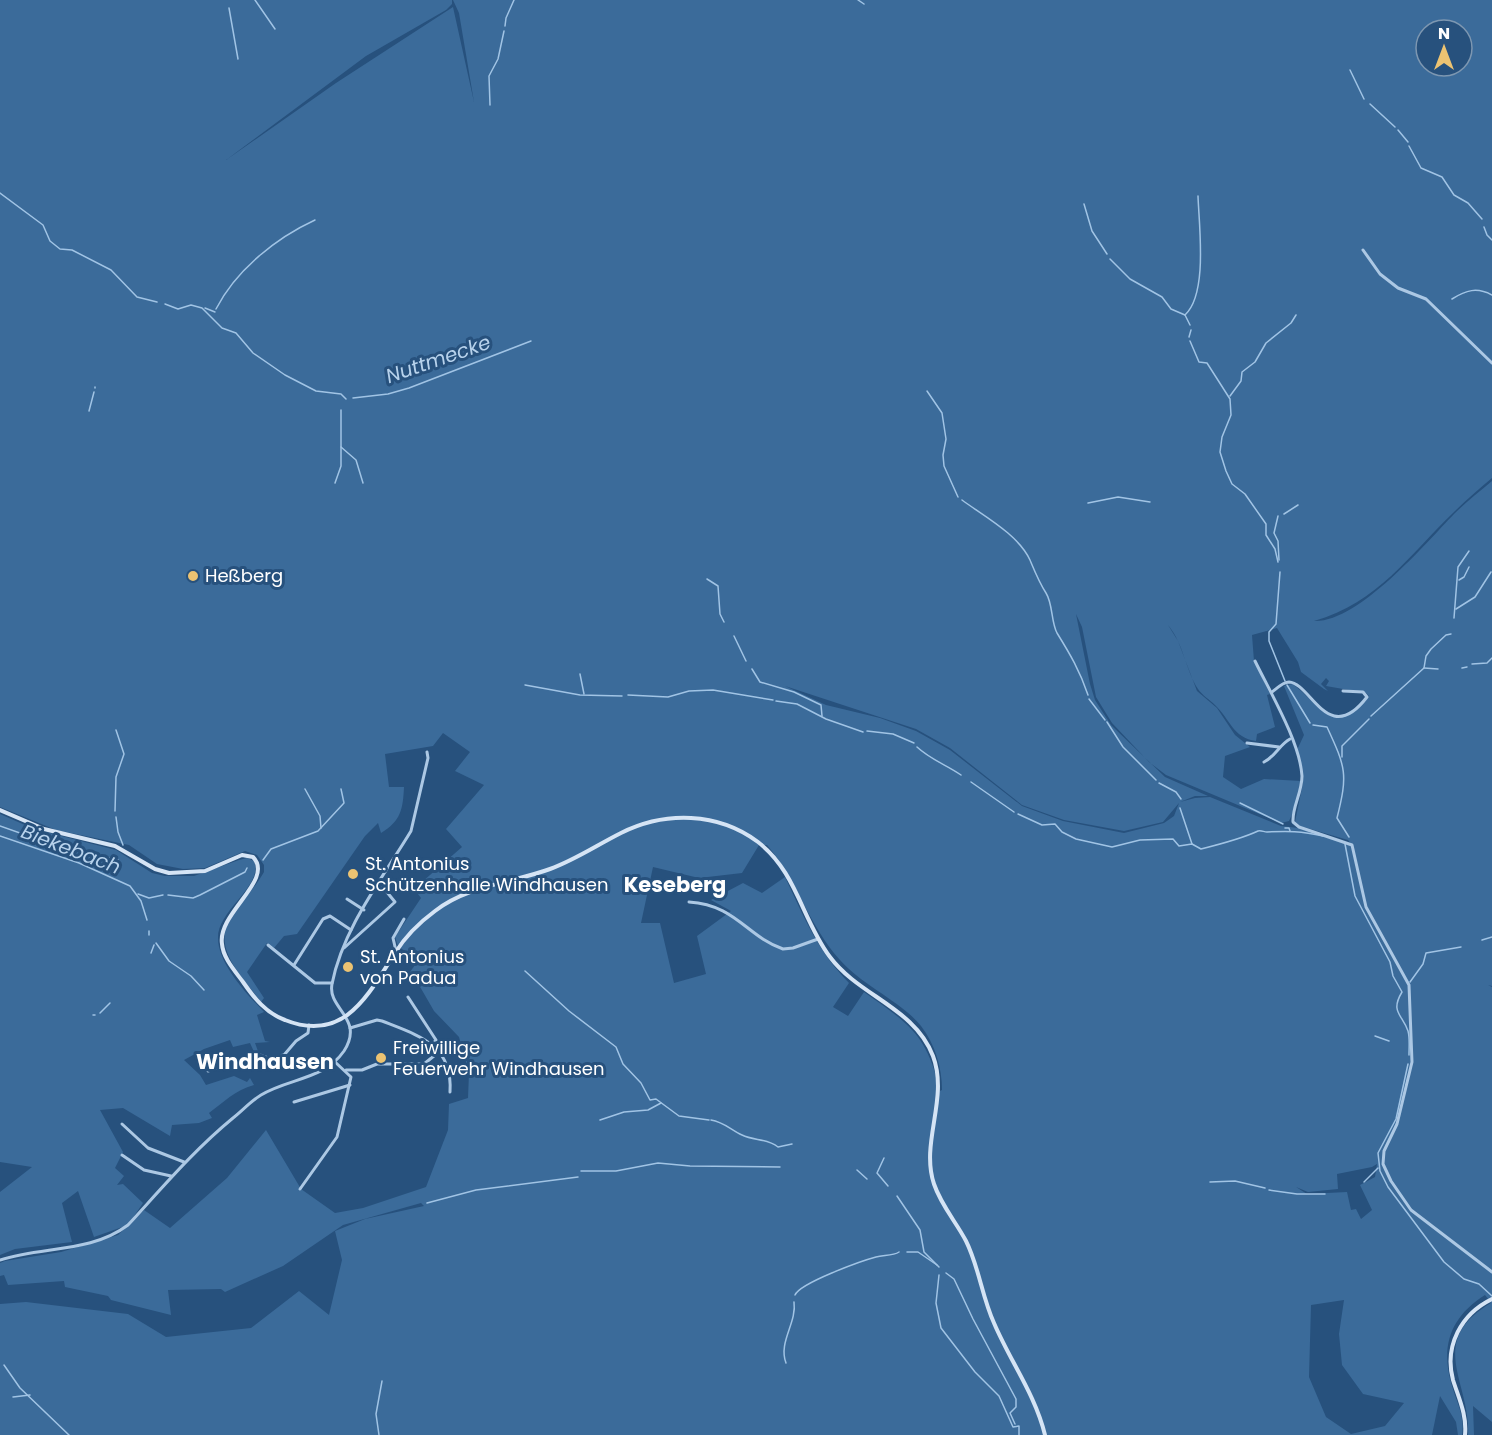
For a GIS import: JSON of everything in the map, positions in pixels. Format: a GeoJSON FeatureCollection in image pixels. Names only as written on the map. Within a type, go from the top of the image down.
{"type":"FeatureCollection","features":[{"type":"Feature","properties":{"kind":"main road"},"geometry":{"type":"LineString","coordinates":[[0,810],[44,829],[116,846],[155,869],[169,873],[205,871],[242,855],[253,857],[259,865],[258,876],[223,927],[223,951],[262,1006],[284,1020],[309,1025],[328,1023],[347,1016],[365,1001],[396,951],[435,911],[465,894],[551,869],[632,828],[674,818],[707,819],[748,835],[766,848],[788,874],[818,939],[840,969],[900,1013],[928,1045],[936,1063],[939,1083],[930,1153],[934,1183],[968,1245],[993,1321],[1027,1387],[1045,1435]]}},
{"type":"Feature","properties":{"kind":"main road"},"geometry":{"type":"LineString","coordinates":[[1465,1435],[1464,1410],[1451,1368],[1451,1351],[1456,1335],[1469,1314],[1492,1299]]}},
{"type":"Feature","properties":{"kind":"street"},"geometry":{"type":"LineString","coordinates":[[1363,250],[1380,274],[1398,288],[1426,299],[1492,363]]}},
{"type":"Feature","properties":{"kind":"street"},"geometry":{"type":"LineString","coordinates":[[1255,661],[1272,692],[1301,770],[1301,790],[1293,817],[1294,824],[1352,845],[1359,886],[1366,907],[1408,985],[1412,1062],[1397,1124],[1384,1151],[1383,1164],[1391,1181],[1411,1210],[1492,1272]]}},
{"type":"Feature","properties":{"kind":"street"},"geometry":{"type":"LineString","coordinates":[[1272,692],[1284,684],[1292,683],[1305,691],[1317,707],[1339,716],[1367,697],[1363,692],[1343,691]]}},
{"type":"Feature","properties":{"kind":"street"},"geometry":{"type":"LineString","coordinates":[[1264,762],[1273,757],[1278,747],[1290,739]]}},
{"type":"Feature","properties":{"kind":"street"},"geometry":{"type":"LineString","coordinates":[[1247,743],[1278,747]]}},
{"type":"Feature","properties":{"kind":"street"},"geometry":{"type":"LineString","coordinates":[[0,1260],[15,1255],[69,1248],[118,1232],[184,1162],[261,1095],[318,1075],[334,1061],[348,1042],[350,1028],[347,1016],[332,993],[332,983],[351,930],[411,831],[417,815],[428,758],[427,752]]}},
{"type":"Feature","properties":{"kind":"street"},"geometry":{"type":"LineString","coordinates":[[343,949],[395,902],[386,891],[378,886]]}},
{"type":"Feature","properties":{"kind":"street"},"geometry":{"type":"LineString","coordinates":[[347,899],[364,910]]}},
{"type":"Feature","properties":{"kind":"street"},"geometry":{"type":"LineString","coordinates":[[689,902],[713,905],[724,910],[783,949],[818,939]]}},
{"type":"Feature","properties":{"kind":"street"},"geometry":{"type":"LineString","coordinates":[[294,965],[322,919],[330,916],[351,930]]}},
{"type":"Feature","properties":{"kind":"street"},"geometry":{"type":"LineString","coordinates":[[396,951],[393,938],[404,919]]}},
{"type":"Feature","properties":{"kind":"street"},"geometry":{"type":"LineString","coordinates":[[268,945],[315,983],[332,983]]}},
{"type":"Feature","properties":{"kind":"street"},"geometry":{"type":"LineString","coordinates":[[408,997],[436,1040],[432,1046]]}},
{"type":"Feature","properties":{"kind":"street"},"geometry":{"type":"LineString","coordinates":[[350,1028],[382,1021],[414,1034],[440,1051],[450,1070],[450,1092]]}},
{"type":"Feature","properties":{"kind":"street"},"geometry":{"type":"LineString","coordinates":[[208,1071],[257,1054],[268,1058],[284,1055],[296,1041],[308,1033],[309,1025]]}},
{"type":"Feature","properties":{"kind":"street"},"geometry":{"type":"LineString","coordinates":[[346,1070],[362,1070],[377,1064],[424,1064],[440,1051]]}},
{"type":"Feature","properties":{"kind":"street"},"geometry":{"type":"LineString","coordinates":[[300,1189],[337,1137],[351,1077],[334,1061]]}},
{"type":"Feature","properties":{"kind":"street"},"geometry":{"type":"LineString","coordinates":[[294,1102],[350,1085]]}},
{"type":"Feature","properties":{"kind":"street"},"geometry":{"type":"LineString","coordinates":[[122,1124],[148,1148],[184,1162]]}},
{"type":"Feature","properties":{"kind":"street"},"geometry":{"type":"LineString","coordinates":[[122,1155],[144,1170],[171,1176]]}},
{"type":"Feature","properties":{"kind":"shaded area"},"geometry":{"type":"Polygon","coordinates":[[[0,0],[452,0],[452,4],[446,10],[366,56],[226,160],[336,83],[453,7],[474,102],[459,13],[453,0],[1492,0],[1492,478],[1375,590],[1337,613],[1314,621],[1331,618],[1370,596],[1390,580],[1459,510],[1492,481],[1492,986],[1488,985],[1492,987],[1492,1422],[1473,1406],[1474,1435],[1468,1435],[1467,1416],[1456,1364],[1456,1348],[1460,1333],[1471,1318],[1491,1303],[1485,1295],[1463,1313],[1451,1334],[1448,1346],[1449,1372],[1461,1416],[1462,1435],[1458,1435],[1456,1422],[1440,1396],[1432,1435],[0,1435],[0,1304],[26,1302],[128,1314],[166,1337],[251,1328],[299,1291],[329,1315],[342,1260],[335,1231],[365,1219],[424,1206],[421,1203],[343,1225],[283,1266],[225,1292],[221,1289],[168,1290],[171,1315],[111,1300],[108,1296],[65,1287],[64,1281],[8,1285],[4,1275],[0,1276],[0,1263],[61,1252],[118,1235],[144,1210],[170,1228],[227,1178],[266,1130],[301,1189],[335,1213],[363,1208],[426,1187],[448,1130],[449,1104],[468,1098],[469,1073],[459,1037],[434,1011],[419,985],[420,981],[410,972],[418,961],[398,946],[395,937],[421,898],[414,889],[462,847],[446,829],[484,785],[455,771],[470,752],[443,733],[433,746],[385,754],[389,787],[404,787],[400,814],[393,824],[381,833],[378,823],[365,836],[297,934],[284,936],[274,948],[267,943],[247,972],[264,998],[261,1002],[233,965],[225,944],[228,923],[264,872],[264,865],[257,855],[245,851],[205,868],[183,869],[157,864],[129,845],[56,830],[0,807],[0,0]],[[1076,614],[1095,700],[1111,725],[1145,757],[1112,723],[1096,697],[1082,627],[1076,614]],[[1277,628],[1252,635],[1254,661],[1270,694],[1267,695],[1275,727],[1257,734],[1256,741],[1237,732],[1220,710],[1200,691],[1191,676],[1197,691],[1217,708],[1235,735],[1250,747],[1225,756],[1223,777],[1241,789],[1264,779],[1301,781],[1298,802],[1289,821],[1281,823],[1166,775],[1151,764],[1165,777],[1208,796],[1195,796],[1180,802],[1210,797],[1281,826],[1298,828],[1351,844],[1348,840],[1300,826],[1295,822],[1303,783],[1303,770],[1297,750],[1304,735],[1284,686],[1292,684],[1319,708],[1334,715],[1342,715],[1351,711],[1369,696],[1366,693],[1326,686],[1329,681],[1326,678],[1321,684],[1328,691],[1301,672],[1298,662],[1277,628]],[[785,686],[826,705],[880,718],[916,731],[950,750],[1022,806],[1063,821],[1124,833],[1164,823],[1174,816],[1179,803],[1163,822],[1124,831],[1064,820],[1022,805],[950,748],[916,729],[785,686]],[[759,845],[742,873],[699,878],[653,867],[641,923],[660,923],[674,983],[706,974],[697,936],[731,911],[711,900],[743,883],[762,893],[785,877],[820,946],[849,983],[833,1007],[848,1016],[864,992],[893,1013],[914,1032],[922,1043],[935,1072],[940,1091],[942,1090],[937,1056],[921,1026],[904,1009],[860,978],[840,960],[820,933],[787,873],[767,845],[759,845]],[[1377,1164],[1337,1174],[1338,1189],[1308,1192],[1296,1187],[1307,1194],[1347,1192],[1351,1210],[1356,1209],[1361,1219],[1372,1210],[1360,1185],[1375,1177],[1377,1164]],[[1344,1300],[1311,1305],[1309,1377],[1326,1417],[1351,1434],[1385,1426],[1404,1403],[1363,1394],[1342,1365],[1339,1334],[1344,1300]]]}},
{"type":"Feature","properties":{"kind":"shaded area"},"geometry":{"type":"Polygon","coordinates":[[[0,814],[34,829],[116,850],[152,873],[165,876],[194,876],[247,858],[254,861],[253,880],[225,917],[218,938],[219,948],[228,968],[242,988],[264,1012],[257,1015],[265,1041],[270,1042],[255,1043],[259,1054],[255,1054],[250,1043],[233,1047],[230,1040],[204,1049],[184,1060],[200,1075],[206,1085],[234,1076],[247,1082],[250,1078],[254,1085],[235,1093],[209,1113],[212,1118],[199,1123],[172,1125],[170,1136],[123,1108],[100,1110],[123,1152],[115,1168],[124,1176],[117,1185],[123,1184],[143,1203],[128,1225],[94,1237],[78,1191],[62,1203],[72,1242],[15,1249],[0,1255],[0,1192],[32,1167],[0,1162],[0,814]]]}},
{"type":"Feature","properties":{"kind":"waterway"},"geometry":{"type":"LineString","coordinates":[[255,0],[275,29]]}},
{"type":"Feature","properties":{"kind":"waterway"},"geometry":{"type":"LineString","coordinates":[[505,26],[514,0]]}},
{"type":"Feature","properties":{"kind":"waterway"},"geometry":{"type":"LineString","coordinates":[[858,0],[864,4]]}},
{"type":"Feature","properties":{"kind":"waterway"},"geometry":{"type":"LineString","coordinates":[[229,8],[238,59]]}},
{"type":"Feature","properties":{"kind":"waterway"},"geometry":{"type":"LineString","coordinates":[[490,105],[489,76],[498,59],[504,31]]}},
{"type":"Feature","properties":{"kind":"waterway"},"geometry":{"type":"LineString","coordinates":[[1350,70],[1364,99]]}},
{"type":"Feature","properties":{"kind":"waterway"},"geometry":{"type":"LineString","coordinates":[[1370,104],[1395,127]]}},
{"type":"Feature","properties":{"kind":"waterway"},"geometry":{"type":"LineString","coordinates":[[1398,130],[1408,142]]}},
{"type":"Feature","properties":{"kind":"waterway"},"geometry":{"type":"LineString","coordinates":[[1409,146],[1421,168],[1442,177],[1454,195],[1468,203],[1482,219]]}},
{"type":"Feature","properties":{"kind":"waterway","name":"Nuttmecke"},"geometry":{"type":"LineString","coordinates":[[0,193],[43,225],[50,241],[60,249],[72,250],[111,270],[137,297],[157,302]]}},
{"type":"Feature","properties":{"kind":"waterway"},"geometry":{"type":"LineString","coordinates":[[1185,315],[1197,292],[1199,276],[1198,196]]}},
{"type":"Feature","properties":{"kind":"waterway"},"geometry":{"type":"LineString","coordinates":[[1084,204],[1092,231],[1107,254]]}},
{"type":"Feature","properties":{"kind":"waterway"},"geometry":{"type":"LineString","coordinates":[[216,309],[234,281],[258,257],[286,236],[315,220]]}},
{"type":"Feature","properties":{"kind":"waterway"},"geometry":{"type":"LineString","coordinates":[[1484,227],[1492,240]]}},
{"type":"Feature","properties":{"kind":"waterway"},"geometry":{"type":"LineString","coordinates":[[1110,259],[1130,279],[1162,297],[1171,309],[1185,315],[1190,325]]}},
{"type":"Feature","properties":{"kind":"waterway"},"geometry":{"type":"LineString","coordinates":[[1452,299],[1462,293],[1472,291],[1492,295]]}},
{"type":"Feature","properties":{"kind":"waterway","name":"Nuttmecke"},"geometry":{"type":"LineString","coordinates":[[165,304],[178,309],[191,305],[202,308],[222,328],[236,333],[253,353],[285,375],[316,391],[341,394],[346,399]]}},
{"type":"Feature","properties":{"kind":"waterway"},"geometry":{"type":"LineString","coordinates":[[205,308],[215,312]]}},
{"type":"Feature","properties":{"kind":"waterway"},"geometry":{"type":"LineString","coordinates":[[1230,396],[1241,381],[1242,372],[1255,362],[1266,343],[1291,323],[1296,315]]}},
{"type":"Feature","properties":{"kind":"waterway"},"geometry":{"type":"LineString","coordinates":[[1189,337],[1191,330]]}},
{"type":"Feature","properties":{"kind":"waterway","name":"Nuttmecke"},"geometry":{"type":"LineString","coordinates":[[353,398],[388,394],[409,388],[531,341]]}},
{"type":"Feature","properties":{"kind":"waterway"},"geometry":{"type":"LineString","coordinates":[[1190,341],[1199,362],[1207,363],[1230,399],[1231,415],[1222,437],[1220,452],[1232,484],[1245,494],[1266,524],[1266,535],[1275,549],[1278,562]]}},
{"type":"Feature","properties":{"kind":"waterway"},"geometry":{"type":"LineString","coordinates":[[927,391],[942,413],[946,439],[943,455],[944,466],[958,497]]}},
{"type":"Feature","properties":{"kind":"waterway"},"geometry":{"type":"LineString","coordinates":[[89,411],[94,392]]}},
{"type":"Feature","properties":{"kind":"waterway"},"geometry":{"type":"LineString","coordinates":[[335,483],[341,466],[341,410]]}},
{"type":"Feature","properties":{"kind":"waterway"},"geometry":{"type":"LineString","coordinates":[[341,447],[356,460],[363,483]]}},
{"type":"Feature","properties":{"kind":"waterway"},"geometry":{"type":"LineString","coordinates":[[1088,503],[1118,497],[1150,502]]}},
{"type":"Feature","properties":{"kind":"waterway"},"geometry":{"type":"LineString","coordinates":[[962,500],[1008,534],[1030,560],[1048,597],[1057,633],[1082,678],[1088,695]]}},
{"type":"Feature","properties":{"kind":"waterway"},"geometry":{"type":"LineString","coordinates":[[1284,514],[1298,505]]}},
{"type":"Feature","properties":{"kind":"waterway"},"geometry":{"type":"LineString","coordinates":[[1278,516],[1274,533],[1278,541],[1279,560]]}},
{"type":"Feature","properties":{"kind":"waterway"},"geometry":{"type":"LineString","coordinates":[[1454,618],[1458,567],[1469,551]]}},
{"type":"Feature","properties":{"kind":"waterway"},"geometry":{"type":"LineString","coordinates":[[1459,580],[1464,577],[1469,567]]}},
{"type":"Feature","properties":{"kind":"waterway"},"geometry":{"type":"LineString","coordinates":[[1280,572],[1276,624],[1269,632],[1269,641],[1285,681]]}},
{"type":"Feature","properties":{"kind":"waterway"},"geometry":{"type":"LineString","coordinates":[[1456,609],[1475,597],[1491,572]]}},
{"type":"Feature","properties":{"kind":"waterway"},"geometry":{"type":"LineString","coordinates":[[707,579],[718,586],[720,614],[724,622]]}},
{"type":"Feature","properties":{"kind":"waterway"},"geometry":{"type":"LineString","coordinates":[[1371,716],[1424,668],[1426,656],[1431,649],[1446,635],[1451,634]]}},
{"type":"Feature","properties":{"kind":"waterway"},"geometry":{"type":"LineString","coordinates":[[734,636],[746,661]]}},
{"type":"Feature","properties":{"kind":"waterway"},"geometry":{"type":"LineString","coordinates":[[1472,664],[1487,663],[1492,658]]}},
{"type":"Feature","properties":{"kind":"waterway"},"geometry":{"type":"LineString","coordinates":[[1462,668],[1467,667]]}},
{"type":"Feature","properties":{"kind":"waterway"},"geometry":{"type":"LineString","coordinates":[[1424,668],[1438,669]]}},
{"type":"Feature","properties":{"kind":"waterway"},"geometry":{"type":"LineString","coordinates":[[752,669],[760,682],[794,692],[821,705],[822,716]]}},
{"type":"Feature","properties":{"kind":"waterway"},"geometry":{"type":"LineString","coordinates":[[580,674],[584,694]]}},
{"type":"Feature","properties":{"kind":"waterway"},"geometry":{"type":"LineString","coordinates":[[525,685],[580,695],[622,696]]}},
{"type":"Feature","properties":{"kind":"waterway"},"geometry":{"type":"LineString","coordinates":[[1287,685],[1310,723]]}},
{"type":"Feature","properties":{"kind":"waterway"},"geometry":{"type":"LineString","coordinates":[[628,695],[668,697],[689,691],[713,690],[773,700]]}},
{"type":"Feature","properties":{"kind":"waterway"},"geometry":{"type":"LineString","coordinates":[[1089,699],[1105,720]]}},
{"type":"Feature","properties":{"kind":"waterway"},"geometry":{"type":"LineString","coordinates":[[776,701],[797,704],[826,719],[863,732]]}},
{"type":"Feature","properties":{"kind":"waterway"},"geometry":{"type":"LineString","coordinates":[[1342,757],[1342,746],[1369,719]]}},
{"type":"Feature","properties":{"kind":"waterway"},"geometry":{"type":"LineString","coordinates":[[1107,722],[1123,747],[1156,780]]}},
{"type":"Feature","properties":{"kind":"waterway"},"geometry":{"type":"LineString","coordinates":[[1313,725],[1327,727],[1338,752],[1344,781],[1337,818],[1349,837]]}},
{"type":"Feature","properties":{"kind":"waterway"},"geometry":{"type":"LineString","coordinates":[[115,811],[116,777],[124,754],[116,730]]}},
{"type":"Feature","properties":{"kind":"waterway"},"geometry":{"type":"LineString","coordinates":[[867,731],[893,734],[914,743]]}},
{"type":"Feature","properties":{"kind":"waterway"},"geometry":{"type":"LineString","coordinates":[[917,747],[961,775]]}},
{"type":"Feature","properties":{"kind":"waterway"},"geometry":{"type":"LineString","coordinates":[[971,782],[1014,812]]}},
{"type":"Feature","properties":{"kind":"waterway"},"geometry":{"type":"LineString","coordinates":[[1159,783],[1176,792],[1181,799]]}},
{"type":"Feature","properties":{"kind":"waterway"},"geometry":{"type":"LineString","coordinates":[[305,789],[320,816],[321,828]]}},
{"type":"Feature","properties":{"kind":"waterway"},"geometry":{"type":"LineString","coordinates":[[263,860],[271,849],[318,831],[344,803],[341,789]]}},
{"type":"Feature","properties":{"kind":"waterway"},"geometry":{"type":"LineString","coordinates":[[1240,803],[1283,824]]}},
{"type":"Feature","properties":{"kind":"waterway"},"geometry":{"type":"LineString","coordinates":[[1180,808],[1192,844]]}},
{"type":"Feature","properties":{"kind":"waterway"},"geometry":{"type":"LineString","coordinates":[[1018,814],[1042,825],[1055,824],[1062,832],[1076,839],[1112,847],[1140,840],[1173,839],[1179,846],[1192,844],[1201,849],[1259,831],[1301,832],[1323,836]]}},
{"type":"Feature","properties":{"kind":"waterway"},"geometry":{"type":"LineString","coordinates":[[116,817],[123,845]]}},
{"type":"Feature","properties":{"kind":"waterway"},"geometry":{"type":"LineString","coordinates":[[0,826],[68,850],[78,850],[118,860]]}},
{"type":"Feature","properties":{"kind":"waterway"},"geometry":{"type":"LineString","coordinates":[[1285,828],[1289,828],[1290,831]]}},
{"type":"Feature","properties":{"kind":"waterway","name":"Biekebach"},"geometry":{"type":"LineString","coordinates":[[0,836],[79,863],[130,886],[141,901],[147,920]]}},
{"type":"Feature","properties":{"kind":"waterway"},"geometry":{"type":"LineString","coordinates":[[1345,844],[1355,896],[1390,962],[1393,976],[1402,992],[1397,1009],[1408,1031],[1409,1055]]}},
{"type":"Feature","properties":{"kind":"waterway"},"geometry":{"type":"LineString","coordinates":[[168,895],[193,898],[245,872],[247,868]]}},
{"type":"Feature","properties":{"kind":"waterway"},"geometry":{"type":"LineString","coordinates":[[138,894],[149,898],[163,895]]}},
{"type":"Feature","properties":{"kind":"waterway"},"geometry":{"type":"LineString","coordinates":[[1482,940],[1492,937]]}},
{"type":"Feature","properties":{"kind":"waterway","name":"Biekebach"},"geometry":{"type":"LineString","coordinates":[[156,943],[169,961],[191,976],[204,990]]}},
{"type":"Feature","properties":{"kind":"waterway"},"geometry":{"type":"LineString","coordinates":[[151,953],[154,945]]}},
{"type":"Feature","properties":{"kind":"waterway"},"geometry":{"type":"LineString","coordinates":[[1410,982],[1423,964],[1426,953],[1461,947]]}},
{"type":"Feature","properties":{"kind":"waterway"},"geometry":{"type":"LineString","coordinates":[[525,971],[569,1011],[616,1047],[623,1064],[641,1083],[650,1100],[656,1099],[679,1116],[709,1120]]}},
{"type":"Feature","properties":{"kind":"waterway"},"geometry":{"type":"LineString","coordinates":[[100,1013],[110,1003]]}},
{"type":"Feature","properties":{"kind":"waterway"},"geometry":{"type":"LineString","coordinates":[[1375,1036],[1389,1041]]}},
{"type":"Feature","properties":{"kind":"waterway"},"geometry":{"type":"LineString","coordinates":[[1408,1064],[1396,1119],[1378,1153],[1380,1171],[1388,1187],[1444,1262],[1464,1279],[1479,1284],[1492,1296]]}},
{"type":"Feature","properties":{"kind":"waterway"},"geometry":{"type":"LineString","coordinates":[[600,1120],[624,1112],[648,1110],[661,1103]]}},
{"type":"Feature","properties":{"kind":"waterway"},"geometry":{"type":"LineString","coordinates":[[711,1120],[724,1124],[747,1137],[769,1142],[778,1147],[792,1144]]}},
{"type":"Feature","properties":{"kind":"waterway"},"geometry":{"type":"LineString","coordinates":[[884,1158],[877,1173],[888,1186]]}},
{"type":"Feature","properties":{"kind":"waterway"},"geometry":{"type":"LineString","coordinates":[[581,1171],[616,1171],[658,1163],[690,1166],[780,1167]]}},
{"type":"Feature","properties":{"kind":"waterway"},"geometry":{"type":"LineString","coordinates":[[1364,1182],[1378,1168]]}},
{"type":"Feature","properties":{"kind":"waterway"},"geometry":{"type":"LineString","coordinates":[[857,1170],[867,1179]]}},
{"type":"Feature","properties":{"kind":"waterway"},"geometry":{"type":"LineString","coordinates":[[427,1203],[476,1190],[578,1177]]}},
{"type":"Feature","properties":{"kind":"waterway"},"geometry":{"type":"LineString","coordinates":[[1210,1182],[1235,1181],[1265,1188]]}},
{"type":"Feature","properties":{"kind":"waterway"},"geometry":{"type":"LineString","coordinates":[[1269,1190],[1297,1194],[1325,1194]]}},
{"type":"Feature","properties":{"kind":"waterway"},"geometry":{"type":"LineString","coordinates":[[897,1196],[920,1230],[924,1252],[939,1267]]}},
{"type":"Feature","properties":{"kind":"waterway"},"geometry":{"type":"LineString","coordinates":[[795,1295],[799,1290],[832,1273],[868,1259],[899,1252]]}},
{"type":"Feature","properties":{"kind":"waterway"},"geometry":{"type":"LineString","coordinates":[[907,1252],[918,1252],[937,1265]]}},
{"type":"Feature","properties":{"kind":"waterway"},"geometry":{"type":"LineString","coordinates":[[946,1273],[954,1279],[1016,1399],[1016,1407],[1010,1413],[1015,1424]]}},
{"type":"Feature","properties":{"kind":"waterway"},"geometry":{"type":"LineString","coordinates":[[939,1275],[936,1303],[941,1328],[975,1372],[999,1396],[1013,1427],[1019,1426],[1019,1435]]}},
{"type":"Feature","properties":{"kind":"waterway"},"geometry":{"type":"LineString","coordinates":[[786,1363],[784,1348],[793,1317],[794,1302]]}},
{"type":"Feature","properties":{"kind":"waterway"},"geometry":{"type":"LineString","coordinates":[[4,1365],[20,1388],[69,1435]]}},
{"type":"Feature","properties":{"kind":"waterway"},"geometry":{"type":"LineString","coordinates":[[379,1435],[376,1414],[382,1381]]}},
{"type":"Feature","properties":{"kind":"waterway"},"geometry":{"type":"LineString","coordinates":[[13,1397],[30,1395]]}},
{"type":"Feature","properties":{"kind":"place","name":"Heßberg"},"geometry":{"type":"Point","coordinates":[193,576]}},
{"type":"Feature","properties":{"kind":"place","name":"St. Antonius Schützenhalle Windhausen"},"geometry":{"type":"Point","coordinates":[353,874]}},
{"type":"Feature","properties":{"kind":"place","name":"St. Antonius von Padua"},"geometry":{"type":"Point","coordinates":[348,967]}},
{"type":"Feature","properties":{"kind":"place","name":"Freiwillige Feuerwehr Windhausen"},"geometry":{"type":"Point","coordinates":[381,1058]}},
{"type":"Feature","properties":{"kind":"district","name":"Keseberg"},"geometry":{"type":"Point","coordinates":[675,885]}},
{"type":"Feature","properties":{"kind":"district","name":"Windhausen"},"geometry":{"type":"Point","coordinates":[265,1062]}}]}
